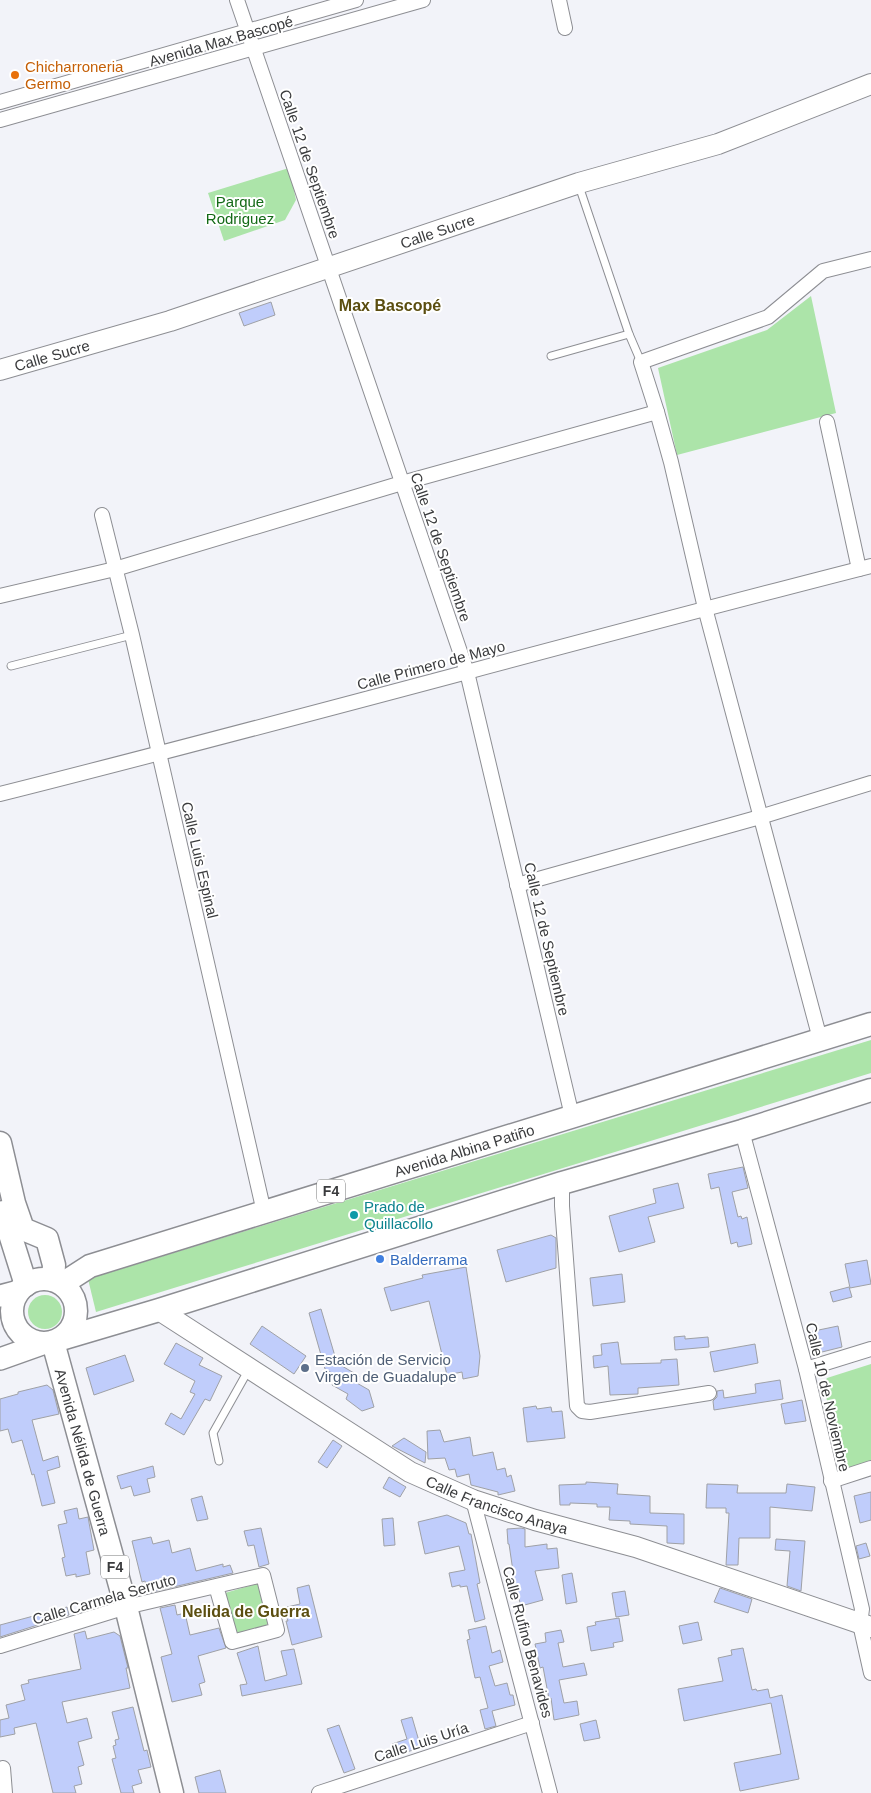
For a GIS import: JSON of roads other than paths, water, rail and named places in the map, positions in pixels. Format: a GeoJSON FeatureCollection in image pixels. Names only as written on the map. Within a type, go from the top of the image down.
{"type":"FeatureCollection","features":[{"type":"Feature","properties":{"kind":"highway","name":"Avenida Albina Patiño"},"geometry":{"type":"LineString","coordinates":[[57,1282],[90,1266],[871,1024]]}},
{"type":"Feature","properties":{"kind":"highway"},"geometry":{"type":"LineString","coordinates":[[0,1201],[10,1226],[15,1246],[15,1291],[12,1314],[17,1329],[29,1340],[53,1342],[562,1183],[742,1131],[871,1090]]}},
{"type":"Feature","properties":{"kind":"highway"},"geometry":{"type":"LineString","coordinates":[[0,1143],[14,1203],[10,1226]]}},
{"type":"Feature","properties":{"kind":"highway"},"geometry":{"type":"LineString","coordinates":[[10,1226],[47,1239],[57,1282],[69,1290],[74,1298],[76,1316],[73,1326],[53,1342]]}},
{"type":"Feature","properties":{"kind":"highway","name":"F4"},"geometry":{"type":"LineString","coordinates":[[15,1291],[34,1280],[44,1279],[57,1282]]}},
{"type":"Feature","properties":{"kind":"highway","name":"Avenida Nélida de Guerra"},"geometry":{"type":"LineString","coordinates":[[53,1342],[126,1607],[172,1793]]}},
{"type":"Feature","properties":{"kind":"main road","name":"Calle Sucre"},"geometry":{"type":"LineString","coordinates":[[0,370],[170,321],[578,183],[718,144],[871,84]]}},
{"type":"Feature","properties":{"kind":"main road","name":"Calle Francisco Anaya"},"geometry":{"type":"LineString","coordinates":[[160,1310],[410,1472],[473,1500],[535,1520],[636,1547],[866,1625]]}},
{"type":"Feature","properties":{"kind":"main road"},"geometry":{"type":"LineString","coordinates":[[0,1359],[53,1342]]}},
{"type":"Feature","properties":{"kind":"street","name":"Calle 12 de Septiembre"},"geometry":{"type":"LineString","coordinates":[[237,0],[467,672],[572,1116]]}},
{"type":"Feature","properties":{"kind":"street","name":"Avenida Max Bascopé"},"geometry":{"type":"LineString","coordinates":[[0,102],[356,0]]}},
{"type":"Feature","properties":{"kind":"street","name":"Avenida Max Bascopé"},"geometry":{"type":"LineString","coordinates":[[0,120],[422,0]]}},
{"type":"Feature","properties":{"kind":"street"},"geometry":{"type":"LineString","coordinates":[[558,0],[565,28]]}},
{"type":"Feature","properties":{"kind":"street"},"geometry":{"type":"LineString","coordinates":[[820,1040],[705,608],[671,462],[641,362],[768,317],[822,271],[871,259]]}},
{"type":"Feature","properties":{"kind":"street"},"geometry":{"type":"LineString","coordinates":[[0,596],[115,569],[402,483],[657,412]]}},
{"type":"Feature","properties":{"kind":"street"},"geometry":{"type":"LineString","coordinates":[[827,422],[865,568]]}},
{"type":"Feature","properties":{"kind":"street","name":"Calle Luis Espinal"},"geometry":{"type":"LineString","coordinates":[[102,516],[132,635],[264,1212]]}},
{"type":"Feature","properties":{"kind":"street","name":"Calle Primero de Mayo"},"geometry":{"type":"LineString","coordinates":[[0,794],[159,754],[705,608],[865,568]]}},
{"type":"Feature","properties":{"kind":"street"},"geometry":{"type":"LineString","coordinates":[[517,884],[760,817],[871,783]]}},
{"type":"Feature","properties":{"kind":"street","name":"Calle 10 de Noviembre"},"geometry":{"type":"LineString","coordinates":[[742,1131],[806,1369],[866,1625],[871,1673]]}},
{"type":"Feature","properties":{"kind":"street"},"geometry":{"type":"LineString","coordinates":[[562,1183],[562,1206],[577,1406],[582,1411],[590,1412],[709,1393]]}},
{"type":"Feature","properties":{"kind":"street"},"geometry":{"type":"LineString","coordinates":[[806,1369],[871,1349]]}},
{"type":"Feature","properties":{"kind":"street"},"geometry":{"type":"LineString","coordinates":[[831,1480],[871,1468]]}},
{"type":"Feature","properties":{"kind":"street","name":"Calle Rufino Benavides"},"geometry":{"type":"LineString","coordinates":[[473,1500],[550,1793]]}},
{"type":"Feature","properties":{"kind":"street","name":"Calle Carmela Serruto"},"geometry":{"type":"LineString","coordinates":[[0,1646],[126,1607],[262,1575],[277,1630],[232,1642],[216,1586]]}},
{"type":"Feature","properties":{"kind":"street","name":"Calle Luis Uría"},"geometry":{"type":"LineString","coordinates":[[320,1793],[532,1723]]}},
{"type":"Feature","properties":{"kind":"street"},"geometry":{"type":"LineString","coordinates":[[3,1768],[5,1793]]}},
{"type":"Feature","properties":{"kind":"lane"},"geometry":{"type":"LineString","coordinates":[[578,183],[629,334],[641,362]]}},
{"type":"Feature","properties":{"kind":"lane"},"geometry":{"type":"LineString","coordinates":[[551,356],[629,334]]}},
{"type":"Feature","properties":{"kind":"lane"},"geometry":{"type":"LineString","coordinates":[[11,666],[132,635]]}},
{"type":"Feature","properties":{"kind":"lane"},"geometry":{"type":"LineString","coordinates":[[219,1460],[213,1433],[249,1368]]}},
{"type":"Feature","properties":{"kind":"place","name":"Chicharroneria Germo"},"geometry":{"type":"Point","coordinates":[15,75]}},
{"type":"Feature","properties":{"kind":"place","name":"Prado de Quillacollo"},"geometry":{"type":"Point","coordinates":[354,1215]}},
{"type":"Feature","properties":{"kind":"place","name":"Balderrama"},"geometry":{"type":"Point","coordinates":[380,1259]}},
{"type":"Feature","properties":{"kind":"place","name":"Estación de Servicio Virgen de Guadalupe"},"geometry":{"type":"Point","coordinates":[305,1368]}},
{"type":"Feature","properties":{"kind":"district","name":"Max Bascopé"},"geometry":{"type":"Point","coordinates":[390,305]}},
{"type":"Feature","properties":{"kind":"district","name":"Nelida de Guerra"},"geometry":{"type":"Point","coordinates":[246,1611]}},
{"type":"Feature","properties":{"kind":"park label","name":"Parque Rodriguez"},"geometry":{"type":"Point","coordinates":[240,210]}}]}
